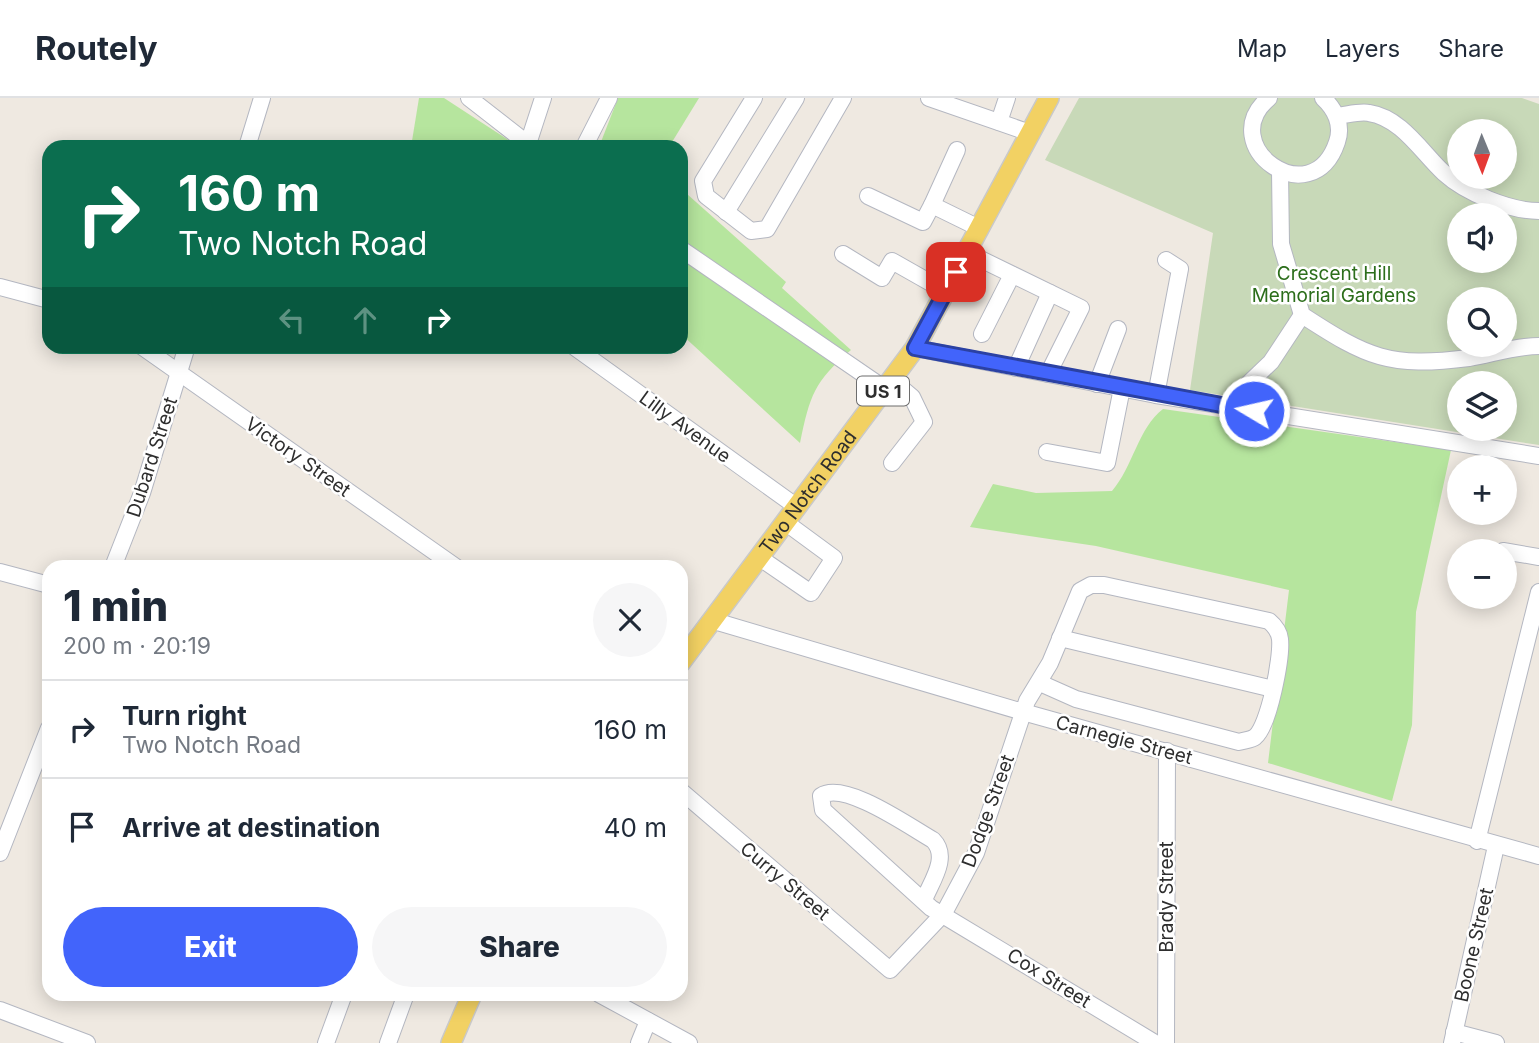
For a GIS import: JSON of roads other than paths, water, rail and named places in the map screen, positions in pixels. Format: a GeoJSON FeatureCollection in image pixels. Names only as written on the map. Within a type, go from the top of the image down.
{"type":"FeatureCollection","features":[{"type":"Feature","properties":{"kind":"main road","name":"Two Notch Road"},"geometry":{"type":"LineString","coordinates":[[688,652],[915,348],[1049,98]]}},
{"type":"Feature","properties":{"kind":"main road"},"geometry":{"type":"LineString","coordinates":[[451,1043],[469,1001]]}},
{"type":"Feature","properties":{"kind":"street"},"geometry":{"type":"LineString","coordinates":[[249,140],[262,98]]}},
{"type":"Feature","properties":{"kind":"street"},"geometry":{"type":"LineString","coordinates":[[469,98],[522,140]]}},
{"type":"Feature","properties":{"kind":"street"},"geometry":{"type":"LineString","coordinates":[[532,140],[543,98]]}},
{"type":"Feature","properties":{"kind":"street"},"geometry":{"type":"LineString","coordinates":[[588,140],[609,98]]}},
{"type":"Feature","properties":{"kind":"street"},"geometry":{"type":"LineString","coordinates":[[754,98],[703,181],[706,196],[751,231],[767,229],[843,98]]}},
{"type":"Feature","properties":{"kind":"street"},"geometry":{"type":"LineString","coordinates":[[726,212],[796,98]]}},
{"type":"Feature","properties":{"kind":"street"},"geometry":{"type":"LineString","coordinates":[[929,98],[1030,133]]}},
{"type":"Feature","properties":{"kind":"street"},"geometry":{"type":"LineString","coordinates":[[999,122],[1007,98]]}},
{"type":"Feature","properties":{"kind":"street"},"geometry":{"type":"LineString","coordinates":[[1269,98],[1257,113],[1253,133],[1257,150],[1265,161],[1280,171],[1302,174],[1327,161],[1339,136],[1337,116],[1323,98]]}},
{"type":"Feature","properties":{"kind":"street"},"geometry":{"type":"LineString","coordinates":[[1337,116],[1370,113],[1398,127],[1446,175],[1468,188],[1499,202],[1539,211]]}},
{"type":"Feature","properties":{"kind":"street"},"geometry":{"type":"LineString","coordinates":[[868,196],[923,222],[957,150]]}},
{"type":"Feature","properties":{"kind":"street"},"geometry":{"type":"LineString","coordinates":[[1280,171],[1281,244],[1301,315],[1351,348],[1383,359],[1418,362],[1539,346]]}},
{"type":"Feature","properties":{"kind":"street"},"geometry":{"type":"LineString","coordinates":[[932,205],[979,228]]}},
{"type":"Feature","properties":{"kind":"street"},"geometry":{"type":"LineString","coordinates":[[966,252],[1081,308],[1048,374]]}},
{"type":"Feature","properties":{"kind":"street"},"geometry":{"type":"LineString","coordinates":[[688,254],[912,397],[924,422],[892,463]]}},
{"type":"Feature","properties":{"kind":"street"},"geometry":{"type":"LineString","coordinates":[[843,254],[882,278],[892,261],[945,291]]}},
{"type":"Feature","properties":{"kind":"street"},"geometry":{"type":"LineString","coordinates":[[1156,395],[1181,269],[1166,260]]}},
{"type":"Feature","properties":{"kind":"street"},"geometry":{"type":"LineString","coordinates":[[982,334],[1012,275]]}},
{"type":"Feature","properties":{"kind":"street"},"geometry":{"type":"LineString","coordinates":[[0,287],[42,298]]}},
{"type":"Feature","properties":{"kind":"street"},"geometry":{"type":"LineString","coordinates":[[1016,368],[1050,293]]}},
{"type":"Feature","properties":{"kind":"street"},"geometry":{"type":"LineString","coordinates":[[1231,407],[1271,362],[1301,315]]}},
{"type":"Feature","properties":{"kind":"street"},"geometry":{"type":"LineString","coordinates":[[1097,384],[1118,329]]}},
{"type":"Feature","properties":{"kind":"street"},"geometry":{"type":"LineString","coordinates":[[915,348],[1156,395],[1539,456]]}},
{"type":"Feature","properties":{"kind":"street","name":"Victory Street"},"geometry":{"type":"LineString","coordinates":[[152,354],[446,560]]}},
{"type":"Feature","properties":{"kind":"street","name":"Dubard Street"},"geometry":{"type":"LineString","coordinates":[[116,560],[142,493],[185,354]]}},
{"type":"Feature","properties":{"kind":"street","name":"Lilly Avenue"},"geometry":{"type":"LineString","coordinates":[[583,354],[791,514],[834,558],[811,593],[760,558]]}},
{"type":"Feature","properties":{"kind":"street"},"geometry":{"type":"LineString","coordinates":[[1048,452],[1107,463],[1122,388]]}},
{"type":"Feature","properties":{"kind":"street"},"geometry":{"type":"LineString","coordinates":[[1517,553],[1539,557]]}},
{"type":"Feature","properties":{"kind":"street"},"geometry":{"type":"LineString","coordinates":[[0,572],[42,583]]}},
{"type":"Feature","properties":{"kind":"street","name":"Dodge Street"},"geometry":{"type":"LineString","coordinates":[[890,970],[944,913],[976,853],[1023,712],[1040,683],[1080,591],[1091,585],[1104,585],[1269,621],[1276,626],[1280,640],[1273,689]]}},
{"type":"Feature","properties":{"kind":"street"},"geometry":{"type":"LineString","coordinates":[[1476,841],[1539,592]]}},
{"type":"Feature","properties":{"kind":"street","name":"Carnegie Street"},"geometry":{"type":"LineString","coordinates":[[710,620],[1476,841],[1539,856]]}},
{"type":"Feature","properties":{"kind":"street"},"geometry":{"type":"LineString","coordinates":[[1040,683],[1076,699],[1239,742],[1254,738],[1260,731],[1273,689],[1060,638]]}},
{"type":"Feature","properties":{"kind":"street"},"geometry":{"type":"LineString","coordinates":[[0,853],[42,746]]}},
{"type":"Feature","properties":{"kind":"street","name":"Brady Street"},"geometry":{"type":"LineString","coordinates":[[1166,1043],[1167,751]]}},
{"type":"Feature","properties":{"kind":"street","name":"Cox Street"},"geometry":{"type":"LineString","coordinates":[[924,900],[940,863],[937,845],[847,794],[836,791],[821,796],[824,810],[924,900],[1155,1043]]}},
{"type":"Feature","properties":{"kind":"street","name":"Curry Street"},"geometry":{"type":"LineString","coordinates":[[688,797],[890,970]]}},
{"type":"Feature","properties":{"kind":"street","name":"Boone Street"},"geometry":{"type":"LineString","coordinates":[[1453,1038],[1496,846]]}},
{"type":"Feature","properties":{"kind":"street"},"geometry":{"type":"LineString","coordinates":[[326,1043],[341,1001]]}},
{"type":"Feature","properties":{"kind":"street"},"geometry":{"type":"LineString","coordinates":[[388,1043],[400,1001]]}},
{"type":"Feature","properties":{"kind":"street"},"geometry":{"type":"LineString","coordinates":[[627,1001],[648,1021],[689,1043]]}},
{"type":"Feature","properties":{"kind":"street"},"geometry":{"type":"LineString","coordinates":[[0,1010],[87,1043]]}},
{"type":"Feature","properties":{"kind":"street"},"geometry":{"type":"LineString","coordinates":[[639,1043],[648,1021]]}},
{"type":"Feature","properties":{"kind":"street"},"geometry":{"type":"LineString","coordinates":[[1453,1038],[1496,1043]]}},
{"type":"Feature","properties":{"kind":"park label","name":"Crescent Hill Memorial Gardens"},"geometry":{"type":"Point","coordinates":[1334,284]}}]}
